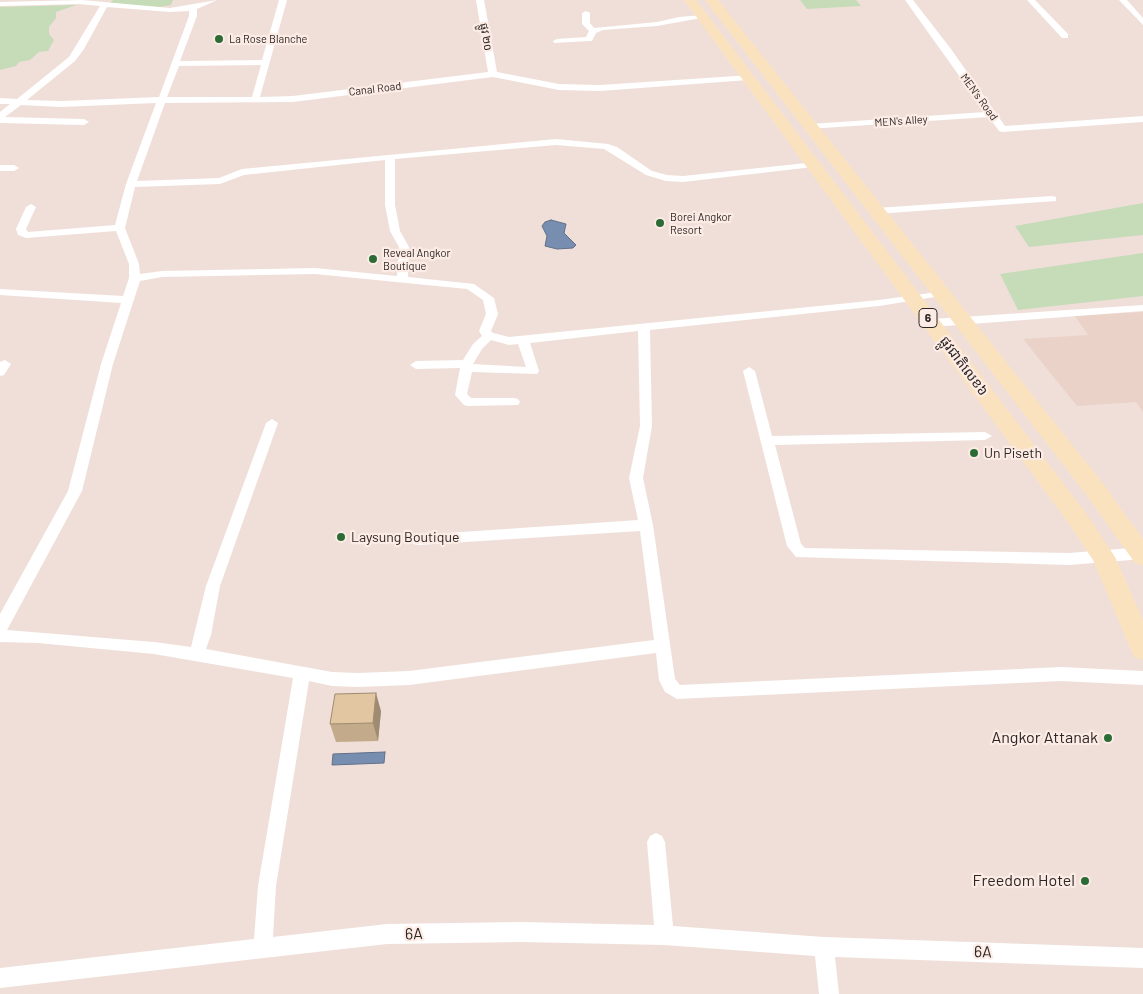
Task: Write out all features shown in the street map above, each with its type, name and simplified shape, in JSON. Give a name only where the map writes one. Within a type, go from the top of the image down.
[{"type":"main road","name":"ផ្លូវជាតិលេខ៦","points":[[690,0],[707,8],[811,127],[1111,511],[1142,554]]},
{"type":"main road","name":"ផ្លូវជាតិលេខ៦","points":[[707,8],[748,77],[1077,518],[1103,557],[1143,649]]},
{"type":"street","points":[[0,4],[67,2],[170,10],[193,8],[213,0]]},
{"type":"street","points":[[255,100],[264,62],[283,0]]},
{"type":"street","name":"ផ្លូវ ២០","points":[[480,0],[493,74]]},
{"type":"street","name":"MEN's Road","points":[[909,0],[948,51],[1002,129],[1143,119]]},
{"type":"street","points":[[1031,0],[1065,36]]},
{"type":"street","points":[[1123,0],[1143,23]]},
{"type":"street","points":[[0,118],[72,59],[80,49],[105,4]]},
{"type":"street","points":[[0,628],[56,529],[75,491],[107,364],[135,278],[134,264],[120,228],[131,184],[193,16],[193,8]]},
{"type":"street","points":[[557,41],[589,39],[593,31],[602,28],[657,24],[707,8]]},
{"type":"street","points":[[586,13],[586,24],[593,31]]},
{"type":"street","points":[[176,64],[264,62]]},
{"type":"street","name":"Canal Road","points":[[0,101],[61,104],[162,100],[293,99],[493,74],[559,87],[600,88],[748,77]]},
{"type":"street","name":"MEN's Alley","points":[[811,127],[991,114]]},
{"type":"street","points":[[0,118],[84,122]]},
{"type":"street","points":[[131,184],[220,181],[242,172],[515,144],[570,142],[596,144],[614,149],[649,173],[666,178],[683,179],[813,164]]},
{"type":"street","points":[[390,156],[390,205],[395,231],[404,247],[402,280]]},
{"type":"street","points":[[0,168],[14,168]]},
{"type":"street","points":[[876,211],[1052,199]]},
{"type":"street","points":[[31,207],[21,229],[22,233],[26,235],[120,228]]},
{"type":"street","points":[[135,278],[162,274],[315,271],[470,286],[488,298],[492,314],[486,331],[489,336],[509,341],[644,329],[914,299],[941,294]]},
{"type":"street","points":[[0,292],[128,300]]},
{"type":"street","points":[[932,323],[962,319],[1143,308]]},
{"type":"street","points":[[644,329],[646,426],[636,478],[646,525],[667,680],[677,692],[1061,674],[1143,678]]},
{"type":"street","points":[[489,336],[476,347],[466,366],[461,395],[468,402],[514,402]]},
{"type":"street","points":[[416,365],[466,366],[533,371],[523,340]]},
{"type":"street","points":[[749,371],[794,546],[801,553],[1054,558],[1142,554]]},
{"type":"street","points":[[196,654],[203,635],[213,586],[272,423]]},
{"type":"street","points":[[767,441],[986,436]]},
{"type":"street","points":[[418,540],[646,525]]},
{"type":"street","points":[[0,636],[55,638],[196,654],[332,679],[358,680],[409,678],[661,646]]},
{"type":"street","points":[[263,948],[267,886],[302,673]]},
{"type":"street","points":[[656,842],[664,935]]},
{"type":"street","name":"6A","points":[[3,978],[388,934],[520,932],[664,935],[824,947],[1143,958]]},
{"type":"street","points":[[824,947],[829,994]]},
{"type":"shaded area","points":[[1143,312],[1143,412],[1136,402],[1077,406],[1023,339],[1088,335],[1075,316]]},
{"type":"green space","points":[[113,0],[173,0],[171,5],[160,7],[109,4]]},
{"type":"green space","points":[[800,0],[856,0],[861,6],[807,9]]},
{"type":"green space","points":[[76,5],[56,12],[56,18],[49,27],[49,34],[54,40],[48,51],[39,52],[30,60],[19,62],[16,66],[0,70],[0,7]]},
{"type":"green space","points":[[1143,203],[1143,235],[1029,247],[1015,226]]},
{"type":"green space","points":[[1143,253],[1143,296],[1018,310],[1000,274]]},
{"type":"water","points":[[551,220],[566,224],[564,233],[576,245],[573,248],[557,249],[545,246],[547,236],[542,226],[545,222]]},
{"type":"water","points":[[385,752],[384,763],[332,765],[333,754]]},
{"type":"building","points":[[376,693],[373,723],[330,724],[335,694]]},
{"type":"place","name":"La Rose Blanche","points":[[219,39]]},
{"type":"place","name":"Borei Angkor Resort","points":[[660,223]]},
{"type":"place","name":"Reveal Angkor Boutique","points":[[373,259]]},
{"type":"place","name":"Un Piseth","points":[[974,453]]},
{"type":"place","name":"Laysung Boutique","points":[[341,537]]},
{"type":"place","name":"Angkor Attanak","points":[[1108,738]]},
{"type":"place","name":"Freedom Hotel","points":[[1085,881]]}]
